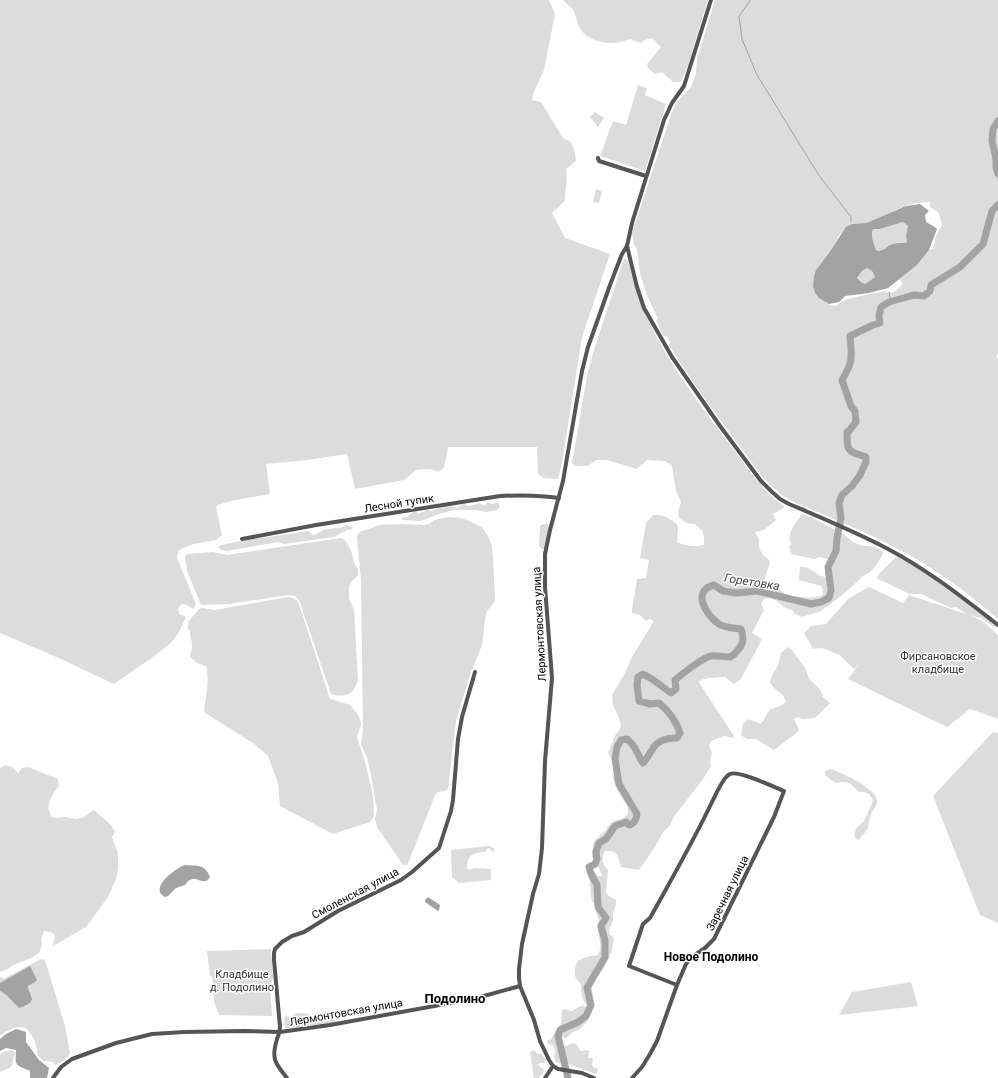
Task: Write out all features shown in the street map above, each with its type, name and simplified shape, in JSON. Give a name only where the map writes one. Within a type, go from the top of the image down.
[{"type":"street","points":[[711,0],[684,86],[672,103],[664,120],[632,223],[627,246],[644,308],[672,357],[720,426],[761,480],[772,492],[789,504],[889,549],[926,571],[998,625]]},
{"type":"street","points":[[598,158],[599,161],[646,176]]},
{"type":"street","name":"Лермонтовская улица","points":[[553,1066],[543,1050],[534,1020],[520,986],[518,969],[533,894],[541,867],[545,761],[552,678],[545,587],[545,554],[565,473],[582,371],[588,347],[610,285],[622,254],[627,246]]},
{"type":"street","name":"Лесной тупик","points":[[242,539],[316,524],[500,496],[509,495],[558,498]]},
{"type":"street","name":"Смоленская улица","points":[[287,1078],[274,1059],[275,1048],[280,1032],[274,960],[276,949],[278,945],[292,936],[304,932],[338,911],[401,880],[439,848],[451,811],[458,739],[462,717],[475,672]]},
{"type":"street","name":"Заречная улица","points":[[632,1078],[642,1067],[657,1041],[686,964],[714,939],[774,817],[784,792],[734,772],[728,774],[650,918],[643,924],[629,966],[677,985]]},
{"type":"street","name":"Лермонтовская улица","points":[[53,1078],[61,1067],[82,1054],[116,1043],[152,1034],[173,1032],[280,1032],[330,1025],[473,999],[520,986]]},
{"type":"street","points":[[545,1078],[553,1066],[562,1070],[582,1073],[594,1078]]},
{"type":"green space","points":[[0,0],[549,0],[555,14],[544,70],[533,94],[532,100],[541,102],[563,138],[571,142],[576,161],[566,169],[567,177],[565,201],[552,213],[565,238],[610,254],[582,337],[562,463],[558,479],[544,478],[538,474],[537,447],[448,447],[444,468],[438,472],[431,469],[416,470],[404,480],[355,489],[347,454],[266,464],[270,494],[235,500],[217,505],[216,507],[222,535],[216,540],[194,544],[178,551],[177,558],[196,604],[193,609],[182,604],[178,608],[179,614],[186,617],[179,632],[171,643],[114,684],[0,633]]},
{"type":"green space","points":[[563,0],[708,0],[688,65],[681,82],[673,82],[662,72],[655,74],[648,68],[647,64],[661,47],[652,38],[641,43],[630,39],[617,43],[597,41],[585,35],[579,26],[573,10]]},
{"type":"green space","points":[[715,0],[998,0],[998,353],[996,357],[998,359],[998,619],[953,583],[910,555],[872,536],[783,496],[764,479],[691,379],[669,345],[670,343],[667,336],[663,336],[656,320],[658,319],[647,295],[640,274],[637,249],[634,244],[632,233],[672,112],[677,102],[691,87],[696,74],[697,59]],"holes":[[[930,202],[930,207],[938,212],[942,225],[936,236],[933,249],[929,250],[917,265],[899,279],[903,284],[896,291],[891,293],[884,291],[847,299],[835,306],[828,305],[829,304],[825,302],[816,270],[840,234],[852,224],[866,223],[907,205]]]},
{"type":"green space","points":[[638,85],[647,88],[645,95],[666,104],[645,171],[600,156],[613,121],[626,125]]},
{"type":"green space","points":[[595,112],[604,118],[598,127],[590,117]]},
{"type":"green space","points":[[596,189],[602,191],[599,203],[593,202]]},
{"type":"green space","points":[[903,222],[908,226],[906,236],[907,242],[892,244],[885,249],[879,251],[876,250],[872,237],[873,229],[880,229]]},
{"type":"green space","points":[[624,258],[628,261],[646,316],[677,372],[755,478],[769,494],[785,507],[773,514],[776,520],[764,530],[755,532],[759,539],[759,547],[763,555],[770,561],[764,582],[769,586],[778,588],[790,596],[817,597],[823,595],[822,586],[799,580],[800,567],[809,568],[821,576],[831,577],[833,561],[820,557],[814,559],[791,554],[789,547],[791,544],[791,532],[802,514],[811,517],[846,536],[853,542],[862,546],[878,548],[883,552],[876,566],[869,573],[863,576],[846,592],[821,611],[802,617],[773,599],[764,599],[761,604],[764,610],[752,633],[762,639],[741,679],[734,684],[725,677],[708,678],[698,681],[734,736],[733,738],[724,736],[711,741],[709,745],[712,753],[710,762],[711,766],[703,779],[673,818],[669,827],[663,832],[655,847],[639,870],[621,867],[615,853],[612,851],[605,851],[603,863],[608,870],[606,892],[609,896],[616,900],[613,921],[609,930],[609,934],[613,937],[613,941],[611,953],[607,962],[592,985],[593,1000],[591,1006],[586,1005],[582,995],[581,984],[575,976],[575,967],[578,961],[588,956],[596,955],[600,951],[598,928],[599,920],[595,904],[591,897],[589,871],[592,869],[598,876],[602,876],[592,857],[593,844],[610,824],[614,821],[622,819],[628,813],[628,808],[616,788],[613,778],[614,765],[608,753],[621,725],[613,705],[612,695],[625,673],[632,657],[654,621],[650,619],[646,621],[640,615],[632,613],[637,579],[646,578],[649,560],[640,558],[646,523],[653,515],[664,516],[677,524],[677,542],[690,546],[704,545],[703,531],[695,524],[687,523],[679,518],[678,512],[681,502],[676,491],[672,466],[665,461],[647,460],[637,469],[607,460],[597,460],[587,466],[575,466],[572,463],[588,371]]},
{"type":"green space","points":[[867,268],[872,271],[875,277],[865,284],[857,278],[862,271]]},
{"type":"green space","points":[[488,502],[492,504],[498,503],[500,507],[497,510],[486,512],[476,510],[454,510],[421,521],[401,519],[409,516],[415,511],[419,514],[426,510],[433,511],[450,506],[457,508],[463,504],[469,506],[480,503],[485,505]]},
{"type":"green space","points":[[449,517],[462,518],[482,527],[488,536],[492,546],[495,598],[494,602],[486,613],[482,645],[471,672],[456,721],[448,789],[438,792],[435,795],[409,861],[407,865],[403,865],[377,827],[375,819],[377,810],[371,775],[367,757],[361,745],[363,729],[361,580],[357,537],[359,532],[378,525],[424,525],[429,524],[434,520]]},
{"type":"green space","points":[[545,524],[549,526],[545,547],[542,549],[539,546],[540,527],[541,525]]},
{"type":"green space","points":[[347,525],[353,527],[351,530],[347,530],[334,537],[284,544],[278,542],[227,551],[221,550],[218,547],[235,542],[308,531],[315,535],[323,530]]},
{"type":"green space","points":[[341,538],[345,540],[351,550],[354,563],[358,569],[358,575],[351,582],[349,587],[349,599],[354,610],[358,680],[351,692],[341,696],[331,694],[299,600],[295,596],[289,595],[228,604],[201,605],[187,571],[185,557],[187,554],[213,552],[227,555]]},
{"type":"green space","name":"Фирсановское кладбище","points":[[897,556],[936,580],[996,626],[994,627],[981,618],[969,615],[981,620],[998,635],[998,719],[970,709],[947,727],[848,679],[859,664],[854,669],[840,655],[822,648],[813,649],[804,633],[811,626],[826,624],[849,598],[869,587],[903,603],[909,595],[966,614],[956,607],[951,608],[921,594],[910,594],[878,579],[877,577],[879,574]]},
{"type":"green space","points":[[288,597],[298,601],[330,699],[350,705],[359,716],[361,724],[357,737],[373,795],[374,816],[370,822],[333,834],[280,806],[278,783],[268,756],[253,743],[205,713],[204,710],[208,682],[206,666],[197,663],[190,657],[192,645],[188,622],[199,609],[215,610]]},
{"type":"green space","points":[[788,647],[792,650],[805,668],[810,680],[820,689],[823,697],[830,703],[815,718],[802,719],[798,717],[794,719],[799,731],[774,750],[756,739],[747,739],[741,735],[743,724],[748,719],[761,724],[770,710],[783,705],[786,701],[770,682],[773,673],[778,666],[781,653]]},
{"type":"green space","points":[[993,732],[998,733],[998,923],[980,915],[933,796]]},
{"type":"green space","points":[[5,765],[12,767],[18,773],[22,768],[28,767],[58,779],[59,786],[52,796],[49,804],[52,817],[75,819],[82,818],[94,810],[111,825],[115,832],[112,837],[118,853],[118,869],[116,879],[108,897],[86,927],[53,946],[55,935],[44,931],[39,953],[0,972],[0,768]]},
{"type":"green space","points":[[831,769],[859,782],[872,792],[876,798],[877,803],[871,814],[867,830],[859,840],[855,838],[855,831],[865,819],[873,800],[868,793],[859,792],[849,783],[836,783],[825,775],[825,771]]},
{"type":"green space","points":[[489,846],[495,849],[493,852],[488,848],[485,852],[470,856],[467,863],[467,868],[470,870],[474,868],[491,869],[491,880],[459,883],[452,877],[451,850]]},
{"type":"green space","name":"Кладбище д. Подолино","points":[[271,949],[273,979],[270,984],[272,1016],[219,1015],[214,1002],[212,976],[210,976],[207,951]]},
{"type":"green space","points":[[41,959],[45,960],[65,1026],[70,1053],[64,1060],[55,1065],[53,1062],[44,1061],[38,1056],[35,1041],[26,1028],[13,1028],[0,1036],[0,991],[10,997],[17,1007],[32,997],[28,986],[32,983],[30,967],[0,983],[0,977],[3,979]]},
{"type":"green space","points":[[911,982],[918,1006],[839,1015],[852,992]]},
{"type":"green space","points":[[580,1006],[585,1006],[589,1017],[587,1022],[579,1030],[576,1030],[566,1038],[564,1038],[564,1036],[561,1043],[565,1046],[574,1043],[581,1051],[588,1050],[588,1058],[592,1058],[592,1065],[598,1070],[596,1074],[568,1064],[557,1063],[554,1057],[554,1046],[547,1044],[548,1040],[552,1039],[561,1024],[563,1009],[572,1011]]},
{"type":"green space","points":[[296,1013],[305,1013],[314,1017],[331,1016],[335,1021],[332,1024],[286,1028],[284,1018],[286,1016],[291,1017]]},
{"type":"green space","points":[[11,1050],[15,1052],[12,1065],[10,1068],[0,1072],[0,1054]]},
{"type":"green space","points":[[534,1050],[537,1054],[541,1054],[545,1059],[544,1063],[538,1064],[544,1070],[543,1074],[539,1078],[534,1078],[530,1052]]},
{"type":"shaded area","points":[[920,204],[929,211],[925,215],[926,222],[937,229],[929,250],[917,265],[888,288],[869,293],[845,296],[839,302],[829,304],[819,298],[815,293],[813,286],[816,270],[846,227],[852,224],[866,223],[906,206]],"holes":[[[903,222],[908,226],[906,236],[907,242],[891,244],[885,249],[879,251],[876,250],[872,237],[873,229],[880,229]],[[867,268],[872,271],[875,277],[865,284],[857,278],[862,271]]]},
{"type":"shaded area","points":[[185,865],[200,866],[206,870],[210,877],[205,881],[192,879],[185,885],[176,888],[165,897],[161,893],[161,884],[170,874]]},
{"type":"shaded area","points":[[428,897],[440,905],[438,911],[425,902]]},
{"type":"shaded area","points":[[30,966],[37,980],[28,986],[32,1001],[19,1008],[9,997],[0,991],[0,983]]},
{"type":"shaded area","points":[[16,1029],[26,1032],[26,1042],[39,1060],[49,1068],[47,1078],[30,1078],[30,1071],[19,1066],[16,1062],[16,1050],[6,1048],[0,1051],[0,1039]]},
{"type":"waterway","points":[[750,0],[739,16],[742,39],[757,75],[818,174],[851,217],[851,221]]},
{"type":"waterway","name":"Горетовка","points":[[998,121],[993,129],[992,141],[998,174]]},
{"type":"waterway","name":"Горетовка","points":[[568,1078],[558,1036],[560,1030],[578,1022],[586,1016],[591,1005],[587,988],[605,957],[605,941],[601,926],[606,918],[598,907],[597,885],[589,867],[595,864],[597,859],[596,852],[599,843],[606,839],[615,826],[626,822],[629,825],[633,823],[636,820],[637,814],[619,784],[615,759],[617,747],[621,740],[627,739],[635,747],[643,763],[659,742],[670,738],[677,738],[680,733],[672,716],[659,703],[650,704],[639,701],[637,685],[638,677],[643,674],[671,693],[676,689],[675,680],[687,670],[707,657],[730,657],[741,646],[743,641],[741,629],[719,624],[710,615],[703,603],[703,592],[707,588],[714,585],[723,591],[736,593],[757,591],[811,604],[821,602],[829,598],[831,590],[828,567],[836,551],[841,518],[839,503],[842,495],[852,486],[860,475],[866,462],[866,457],[849,450],[847,444],[847,432],[856,422],[855,411],[851,406],[842,380],[851,360],[850,336],[880,323],[879,316],[881,307],[889,302],[914,295],[924,296],[930,291],[931,285],[960,267],[983,244],[992,211],[998,205]]},
{"type":"waterway","points":[[889,292],[889,302]]},
{"type":"district","name":"Новое Подолино","points":[[711,957]]},
{"type":"district","name":"Подолино","points":[[455,998]]}]
